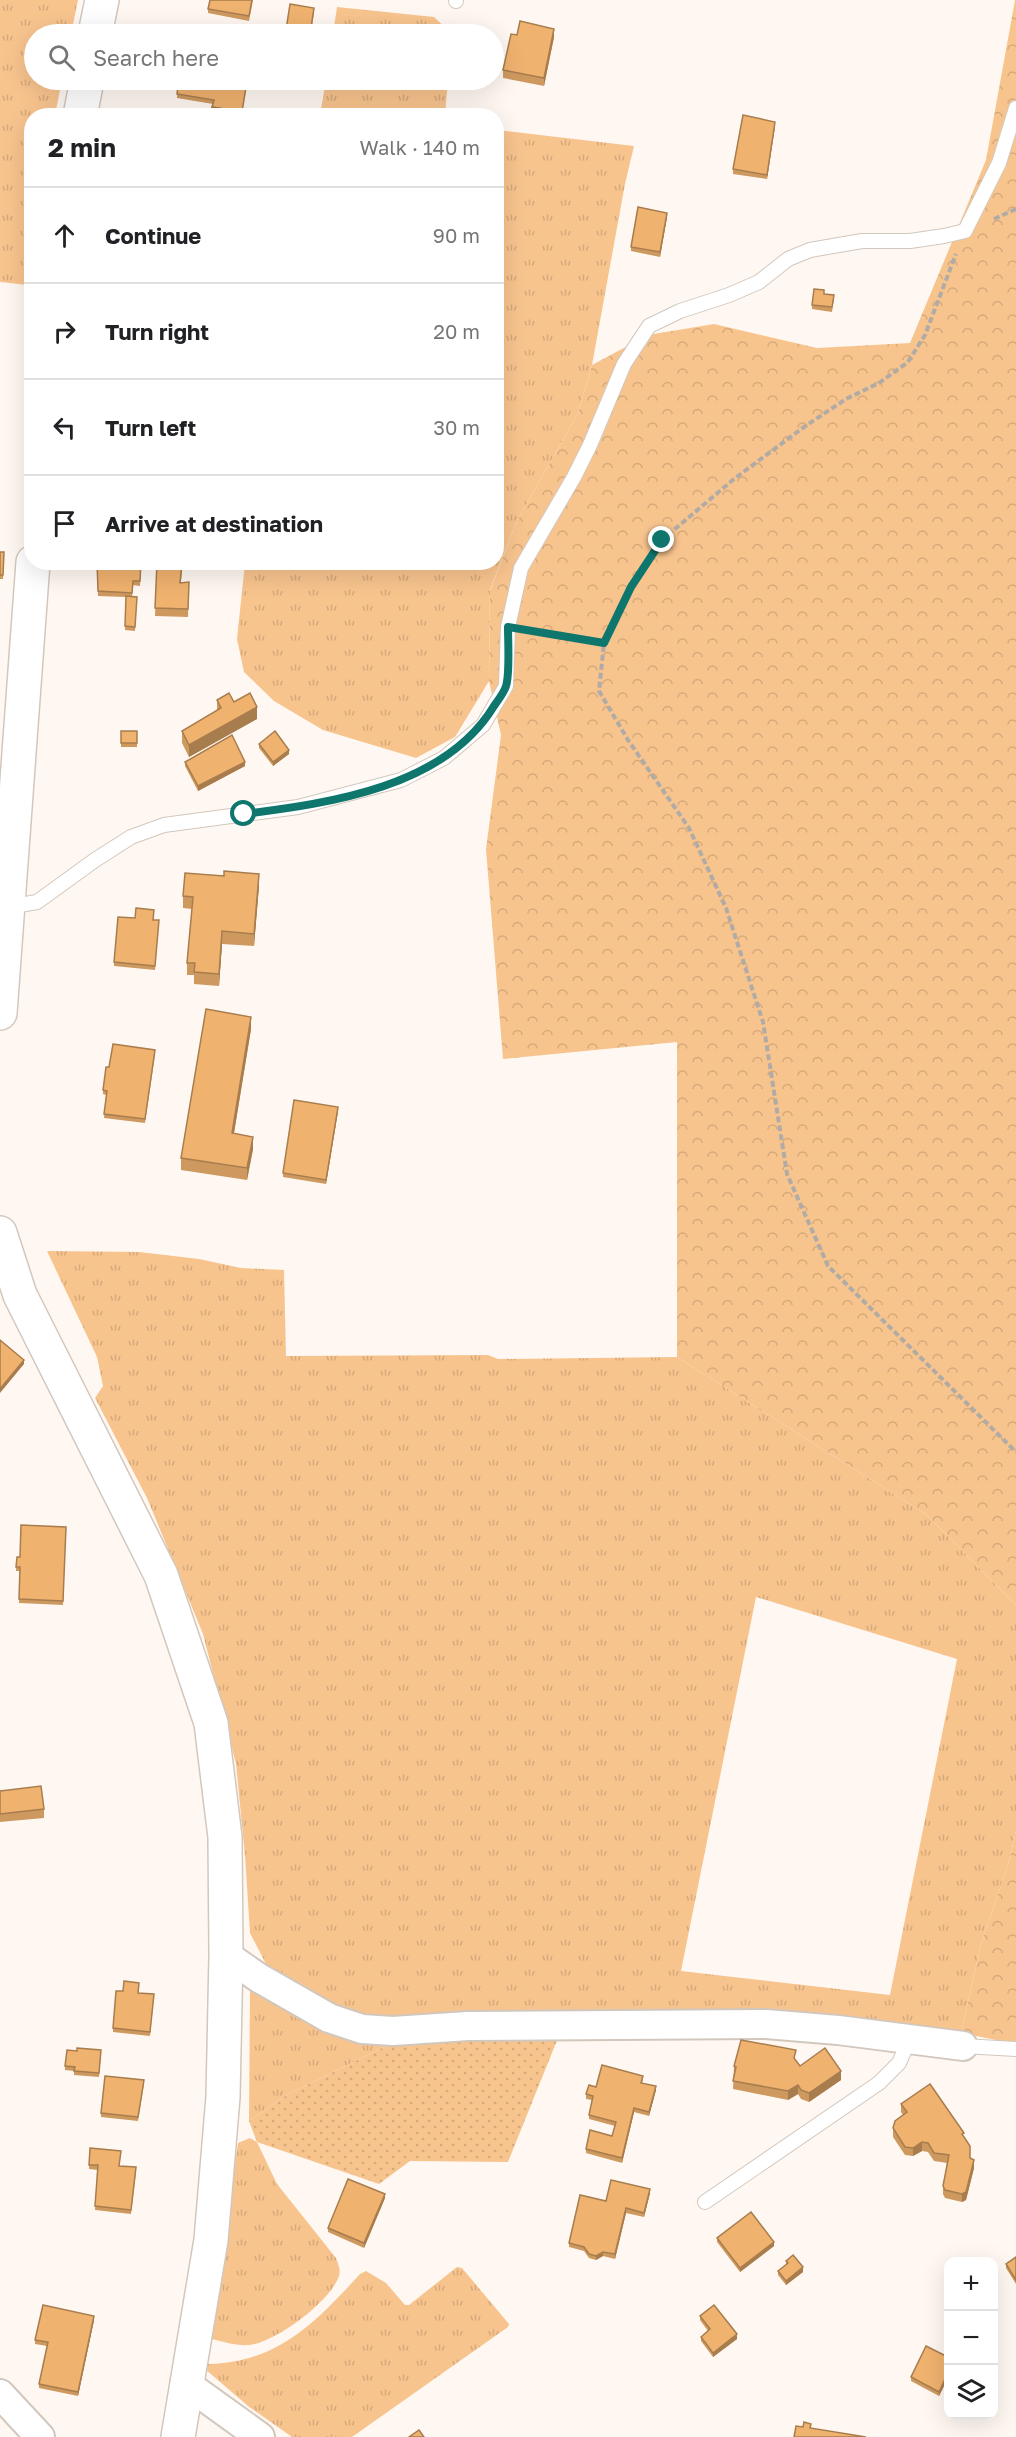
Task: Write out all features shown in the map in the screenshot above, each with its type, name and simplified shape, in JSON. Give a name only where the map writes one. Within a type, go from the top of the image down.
[{"type":"street","points":[[97,24],[102,0]]},
{"type":"street","points":[[82,108],[85,90]]},
{"type":"street","points":[[0,1013],[32,570]]},
{"type":"street","points":[[0,1233],[20,1294],[161,1575],[211,1723],[225,1837],[226,1955],[223,2097],[211,2240],[185,2383],[178,2437]]},
{"type":"street","points":[[226,1955],[259,1978],[329,2018],[362,2029],[393,2031],[468,2026],[766,2024],[963,2046]]},
{"type":"street","points":[[185,2383],[260,2437]]},
{"type":"street","points":[[0,2394],[40,2437]]},
{"type":"lane","points":[[8,907],[37,902],[130,837],[164,825],[298,807],[401,780],[444,758],[483,725],[506,686],[508,627],[521,568],[574,477],[624,364],[648,326],[680,311],[729,295],[759,282],[788,259],[810,250],[862,241],[910,241],[965,231],[999,163],[1016,108]]},
{"type":"lane","points":[[705,2202],[879,2083],[899,2063],[909,2040]]},
{"type":"lane","points":[[963,2046],[1016,2049]]},
{"type":"path","points":[[965,231],[925,335],[908,362],[879,383],[846,399],[804,427],[734,479],[662,540],[631,587],[604,643],[599,691],[628,740],[689,828],[726,908],[763,1022],[787,1174],[828,1266],[1016,1452]]},
{"type":"path","points":[[508,627],[604,643]]},
{"type":"green space","points":[[0,0],[78,0],[73,24],[24,24],[24,90],[60,90],[56,108],[24,108],[24,285],[0,282]]},
{"type":"green space","points":[[1016,0],[1016,1605],[927,1515],[677,1357],[677,1042],[503,1059],[486,849],[501,735],[489,681],[490,591],[498,570],[504,570],[504,555],[517,521],[578,413],[592,365],[648,335],[714,324],[817,348],[910,343],[986,160]]},
{"type":"green space","points":[[337,7],[434,17],[441,24],[334,24]]},
{"type":"green space","points":[[324,90],[447,90],[446,108],[321,108]]},
{"type":"green space","points":[[504,131],[634,146],[592,365],[578,413],[517,521],[504,554]]},
{"type":"green space","points":[[244,570],[498,570],[490,590],[489,681],[455,737],[416,758],[323,730],[274,701],[244,672],[237,639]]},
{"type":"green space","points":[[47,1251],[139,1252],[199,1259],[241,1268],[284,1270],[286,1356],[488,1355],[498,1359],[677,1357],[927,1515],[1016,1605],[1016,1831],[1008,1865],[981,1944],[961,2033],[672,2014],[371,2017],[330,2006],[266,1964],[250,1933],[236,1764],[203,1634],[147,1498],[95,1398],[103,1386],[97,1357]],"holes":[[[756,1597],[957,1659],[890,1995],[681,1971]]]},
{"type":"green space","points":[[1016,1831],[1016,2044],[961,2033],[981,1944],[1008,1865]]},
{"type":"green space","points":[[250,1988],[390,2044],[287,2095],[249,2121]]},
{"type":"green space","points":[[558,2038],[508,2162],[410,2161],[379,2184],[257,2142],[249,2121],[287,2095],[390,2044]]},
{"type":"green space","points":[[250,2138],[257,2142],[277,2184],[336,2258],[340,2271],[334,2286],[301,2319],[273,2337],[244,2345],[212,2339],[211,2333],[238,2143]]},
{"type":"green space","points":[[457,2267],[462,2268],[509,2324],[508,2327],[352,2437],[292,2437],[248,2406],[205,2369],[208,2364],[233,2362],[276,2347],[311,2323],[360,2274],[366,2271],[386,2283],[405,2305],[409,2305]]},
{"type":"building","points":[[210,0],[252,0],[249,16],[208,9]]},
{"type":"building","points":[[290,4],[314,8],[312,24],[287,24]]},
{"type":"building","points":[[520,21],[554,29],[544,78],[504,70],[511,34],[517,35]]},
{"type":"building","points":[[178,90],[246,90],[243,108],[212,107],[214,100],[177,94]]},
{"type":"building","points":[[743,115],[775,122],[767,175],[733,169]]},
{"type":"building","points":[[638,207],[667,213],[660,252],[631,247]]},
{"type":"building","points":[[814,289],[824,290],[824,294],[834,295],[832,307],[812,305]]},
{"type":"building","points":[[0,552],[4,552],[3,575],[0,575]]},
{"type":"building","points":[[97,570],[141,570],[140,581],[133,581],[132,593],[98,591]]},
{"type":"building","points":[[157,570],[181,570],[180,583],[189,582],[188,609],[155,608]]},
{"type":"building","points":[[126,596],[137,597],[135,627],[125,626]]},
{"type":"building","points":[[229,693],[234,702],[250,693],[257,707],[189,745],[182,731],[221,708],[217,700]]},
{"type":"building","points":[[121,731],[137,731],[137,743],[121,743]]},
{"type":"building","points":[[275,731],[289,750],[273,762],[259,744]]},
{"type":"building","points":[[232,735],[245,762],[198,786],[185,762]]},
{"type":"building","points":[[224,871],[259,874],[254,934],[222,931],[219,974],[194,972],[195,963],[187,963],[193,897],[183,896],[185,873],[224,876]]},
{"type":"building","points":[[136,908],[154,910],[153,920],[159,920],[155,966],[114,962],[118,917],[135,918]]},
{"type":"building","points":[[206,1009],[251,1017],[232,1133],[253,1137],[247,1168],[181,1158]]},
{"type":"building","points":[[113,1044],[155,1050],[145,1119],[104,1114],[107,1091],[103,1090],[106,1067],[109,1067]]},
{"type":"building","points":[[294,1100],[338,1107],[326,1180],[283,1173]]},
{"type":"building","points":[[0,1340],[24,1360],[0,1389]]},
{"type":"building","points":[[21,1525],[66,1527],[63,1601],[19,1599],[20,1567],[16,1567],[17,1557],[20,1557]]},
{"type":"building","points":[[41,1786],[44,1809],[0,1814],[0,1791]]},
{"type":"building","points":[[124,1981],[139,1983],[138,1993],[154,1994],[150,2032],[113,2028],[116,1991],[123,1991]]},
{"type":"building","points":[[741,2040],[796,2050],[794,2058],[800,2066],[825,2048],[841,2071],[809,2093],[801,2090],[798,2085],[788,2091],[733,2081],[736,2067],[734,2066]]},
{"type":"building","points":[[77,2048],[101,2050],[99,2073],[74,2071],[75,2067],[65,2066],[67,2050],[77,2051]]},
{"type":"building","points":[[602,2065],[643,2076],[641,2083],[656,2086],[649,2112],[634,2108],[622,2158],[586,2149],[590,2130],[612,2136],[616,2122],[589,2115],[593,2096],[586,2094],[589,2085],[596,2087]]},
{"type":"building","points":[[105,2076],[144,2080],[138,2117],[101,2113]]},
{"type":"building","points":[[930,2084],[964,2133],[962,2134],[970,2146],[970,2158],[974,2160],[966,2192],[962,2194],[945,2190],[943,2186],[949,2155],[934,2153],[928,2143],[922,2142],[913,2148],[905,2147],[893,2128],[895,2121],[907,2112],[901,2104]]},
{"type":"building","points":[[90,2148],[121,2151],[119,2166],[136,2167],[131,2210],[95,2206],[98,2165],[89,2165]]},
{"type":"building","points":[[348,2179],[385,2194],[364,2243],[328,2228]]},
{"type":"building","points":[[611,2180],[650,2189],[644,2213],[626,2208],[615,2254],[603,2252],[596,2256],[589,2254],[584,2247],[569,2243],[580,2195],[606,2201]]},
{"type":"building","points":[[751,2212],[774,2242],[740,2268],[717,2238]]},
{"type":"building","points":[[793,2255],[803,2267],[786,2281],[778,2271],[788,2263],[786,2261]]},
{"type":"building","points":[[1016,2257],[1016,2280],[1006,2264]]},
{"type":"building","points":[[43,2305],[94,2316],[78,2392],[39,2384],[48,2342],[35,2340]]},
{"type":"building","points":[[714,2305],[737,2334],[713,2353],[701,2337],[710,2329],[700,2316]]},
{"type":"building","points":[[926,2346],[944,2355],[944,2381],[939,2392],[911,2377]]},
{"type":"building","points":[[804,2422],[811,2424],[810,2428],[866,2437],[794,2437],[796,2426],[803,2427]]},
{"type":"building","points":[[419,2430],[424,2437],[409,2437]]},
{"type":"route","points":[[244,814],[298,807],[355,794],[401,780],[444,758],[483,725],[506,686],[508,627],[604,643],[631,587],[662,540]]}]
